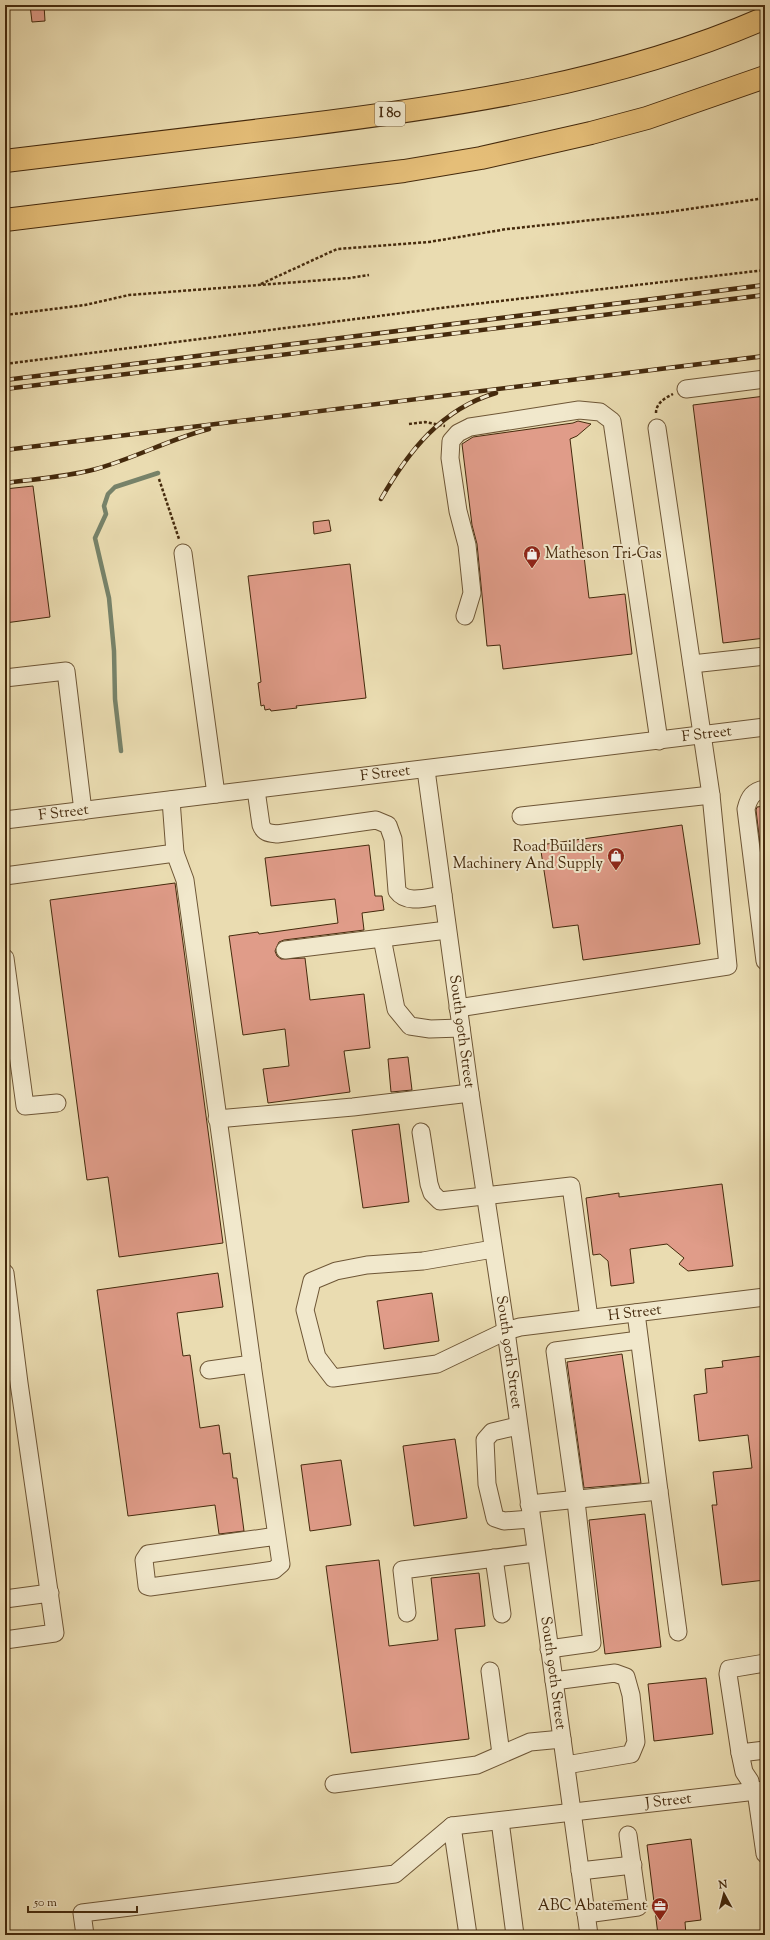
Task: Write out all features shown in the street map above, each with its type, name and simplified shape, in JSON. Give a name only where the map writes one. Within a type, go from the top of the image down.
[{"type":"highway","name":"I 80","points":[[5,161],[367,117],[520,93],[624,68],[676,52],[760,20]]},
{"type":"highway","points":[[5,220],[404,171],[481,158],[591,133],[647,118],[703,100],[765,76]]},
{"type":"street","points":[[686,389],[765,379]]},
{"type":"street","points":[[465,616],[472,593],[467,545],[458,511],[450,458],[451,441],[458,433],[470,427],[579,410],[600,412],[612,421],[659,741]]},
{"type":"street","points":[[458,1008],[728,966],[711,794],[657,428]]},
{"type":"street","points":[[183,553],[216,794]]},
{"type":"street","points":[[692,664],[765,656]]},
{"type":"street","points":[[5,678],[66,671],[83,811]]},
{"type":"street","name":"F Street","points":[[5,820],[426,770],[765,727]]},
{"type":"street","name":"South 90th Street","points":[[426,770],[470,1093],[506,1331],[589,1935]]},
{"type":"street","points":[[765,789],[758,790],[748,798],[746,809],[765,961]]},
{"type":"street","points":[[256,790],[261,825],[263,830],[268,833],[277,834],[376,820],[388,825],[393,839],[397,891],[401,896],[410,899],[443,895]]},
{"type":"street","points":[[521,816],[711,794]]},
{"type":"street","points":[[171,800],[175,853],[186,880],[217,1119],[281,1564],[274,1570],[150,1588],[148,1586],[144,1560],[148,1554],[270,1537],[274,1535],[276,1530]]},
{"type":"street","points":[[5,876],[175,853]]},
{"type":"street","points":[[285,950],[447,930]]},
{"type":"street","points":[[382,938],[396,1009],[410,1026],[430,1029],[461,1028]]},
{"type":"street","points":[[5,958],[26,1106],[56,1102]]},
{"type":"street","points":[[217,1119],[353,1107],[470,1093]]},
{"type":"street","points":[[421,1132],[429,1184],[432,1192],[440,1201],[571,1186],[589,1318]]},
{"type":"street","name":"H Street","points":[[493,1249],[423,1261],[367,1266],[336,1271],[312,1281],[305,1310],[318,1357],[333,1378],[437,1364],[506,1331],[520,1327],[765,1296]]},
{"type":"street","points":[[5,1273],[19,1383],[55,1633],[5,1640]]},
{"type":"street","points":[[636,1313],[678,1632]]},
{"type":"street","points":[[549,1649],[592,1643],[576,1501],[555,1351],[640,1340]]},
{"type":"street","points":[[209,1370],[252,1364]]},
{"type":"street","points":[[518,1426],[492,1432],[485,1440],[487,1484],[494,1518],[504,1521],[530,1512],[576,1501],[659,1491]]},
{"type":"street","points":[[407,1613],[402,1570],[536,1553]]},
{"type":"street","points":[[494,1558],[502,1614]]},
{"type":"street","points":[[5,1599],[50,1593]]},
{"type":"street","points":[[765,1663],[729,1669],[728,1674],[752,1752],[744,1772],[756,1788],[765,1854]]},
{"type":"street","points":[[490,1671],[501,1754]]},
{"type":"street","points":[[554,1681],[615,1673],[626,1677],[631,1695],[636,1742],[631,1754],[566,1764]]},
{"type":"street","points":[[334,1784],[477,1765],[530,1742],[562,1739]]},
{"type":"street","name":"J Street","points":[[452,1826],[756,1788]]},
{"type":"street","points":[[500,1820],[515,1935]]},
{"type":"street","points":[[85,1935],[82,1913],[395,1874],[452,1826]]},
{"type":"street","points":[[452,1826],[468,1935]]},
{"type":"street","points":[[586,1914],[638,1907],[628,1835]]},
{"type":"street","points":[[580,1871],[633,1865]]},
{"type":"path","points":[[261,284],[337,248],[429,242],[507,229],[668,212],[765,198]]},
{"type":"path","points":[[5,364],[450,306],[765,270]]},
{"type":"path","points":[[5,315],[86,305],[128,295],[350,278],[369,275]]},
{"type":"path","points":[[657,428],[656,410],[663,399],[676,392],[686,389]]},
{"type":"path","points":[[408,424],[425,422],[443,424],[458,433]]},
{"type":"path","points":[[159,479],[183,553]]},
{"type":"building","points":[[30,5],[44,5],[45,21],[32,22]]},
{"type":"building","points":[[765,396],[765,638],[723,643],[693,405]]},
{"type":"building","name":"Matheson Tri-Gas","points":[[578,421],[591,424],[577,436],[570,439],[589,598],[625,594],[632,654],[503,669],[500,645],[487,646],[477,544],[472,525],[462,444],[473,437],[573,423]]},
{"type":"building","points":[[33,486],[50,617],[5,623],[5,489]]},
{"type":"building","points":[[329,520],[331,531],[314,534],[313,522]]},
{"type":"building","points":[[350,564],[366,698],[296,706],[297,708],[271,711],[270,709],[265,710],[264,705],[261,706],[258,683],[261,682],[248,576]]},
{"type":"building","points":[[765,806],[765,844],[760,844],[756,810],[757,807]]},
{"type":"building","name":"Road Builders Machinery And Supply","points":[[682,825],[700,944],[583,960],[578,925],[553,928],[540,845]]},
{"type":"building","points":[[369,845],[375,896],[382,896],[384,910],[362,913],[364,930],[284,940],[279,942],[275,951],[277,956],[281,959],[305,958],[310,1000],[364,994],[370,1048],[344,1051],[350,1092],[268,1103],[263,1069],[289,1066],[285,1029],[243,1035],[229,936],[258,932],[259,934],[338,923],[335,899],[271,906],[265,858]]},
{"type":"building","points":[[175,883],[223,1243],[119,1257],[108,1177],[87,1180],[50,900]]},
{"type":"building","points":[[408,1057],[412,1090],[391,1092],[388,1059]]},
{"type":"building","points":[[399,1124],[409,1202],[363,1208],[352,1130]]},
{"type":"building","points":[[722,1184],[733,1266],[688,1271],[679,1264],[684,1258],[667,1244],[630,1249],[634,1283],[611,1286],[608,1261],[600,1254],[593,1255],[586,1198],[619,1193],[619,1197]]},
{"type":"building","points":[[218,1273],[223,1307],[177,1313],[183,1356],[190,1355],[200,1428],[219,1425],[223,1454],[230,1453],[233,1478],[237,1478],[244,1531],[219,1534],[215,1505],[128,1516],[97,1290]]},
{"type":"building","points":[[432,1293],[439,1341],[384,1349],[377,1301]]},
{"type":"building","points":[[622,1354],[641,1483],[584,1488],[567,1362]]},
{"type":"building","points":[[762,1356],[765,1380],[765,1580],[722,1585],[712,1505],[717,1505],[713,1472],[752,1468],[748,1435],[699,1441],[694,1395],[707,1393],[705,1369],[723,1367],[722,1361]]},
{"type":"building","points":[[455,1439],[467,1518],[414,1526],[403,1446]]},
{"type":"building","points":[[341,1460],[351,1525],[310,1531],[301,1465]]},
{"type":"building","points":[[645,1514],[661,1647],[605,1654],[589,1520]]},
{"type":"building","points":[[379,1560],[389,1646],[438,1640],[431,1578],[479,1573],[485,1626],[455,1629],[469,1739],[351,1753],[326,1566]]},
{"type":"building","points":[[706,1678],[713,1734],[654,1741],[648,1684]]},
{"type":"building","points":[[691,1839],[701,1920],[685,1922],[686,1935],[658,1935],[647,1845]]},
{"type":"waterway","points":[[121,751],[115,699],[114,651],[109,598],[95,538],[106,514],[104,506],[108,494],[115,487],[158,473]]},
{"type":"railway","points":[[5,380],[765,285]]},
{"type":"railway","points":[[5,389],[765,295]]},
{"type":"railway","points":[[5,450],[765,356]]},
{"type":"railway","points":[[381,499],[403,465],[428,434],[459,410],[476,400],[496,393]]},
{"type":"railway","points":[[5,483],[85,472],[125,460],[180,438],[209,429]]},
{"type":"place","name":"Matheson Tri-Gas","points":[[532,569]]},
{"type":"place","name":"Road Builders Machinery And Supply","points":[[616,871]]},
{"type":"place","name":"ABC Abatement","points":[[660,1921]]}]
